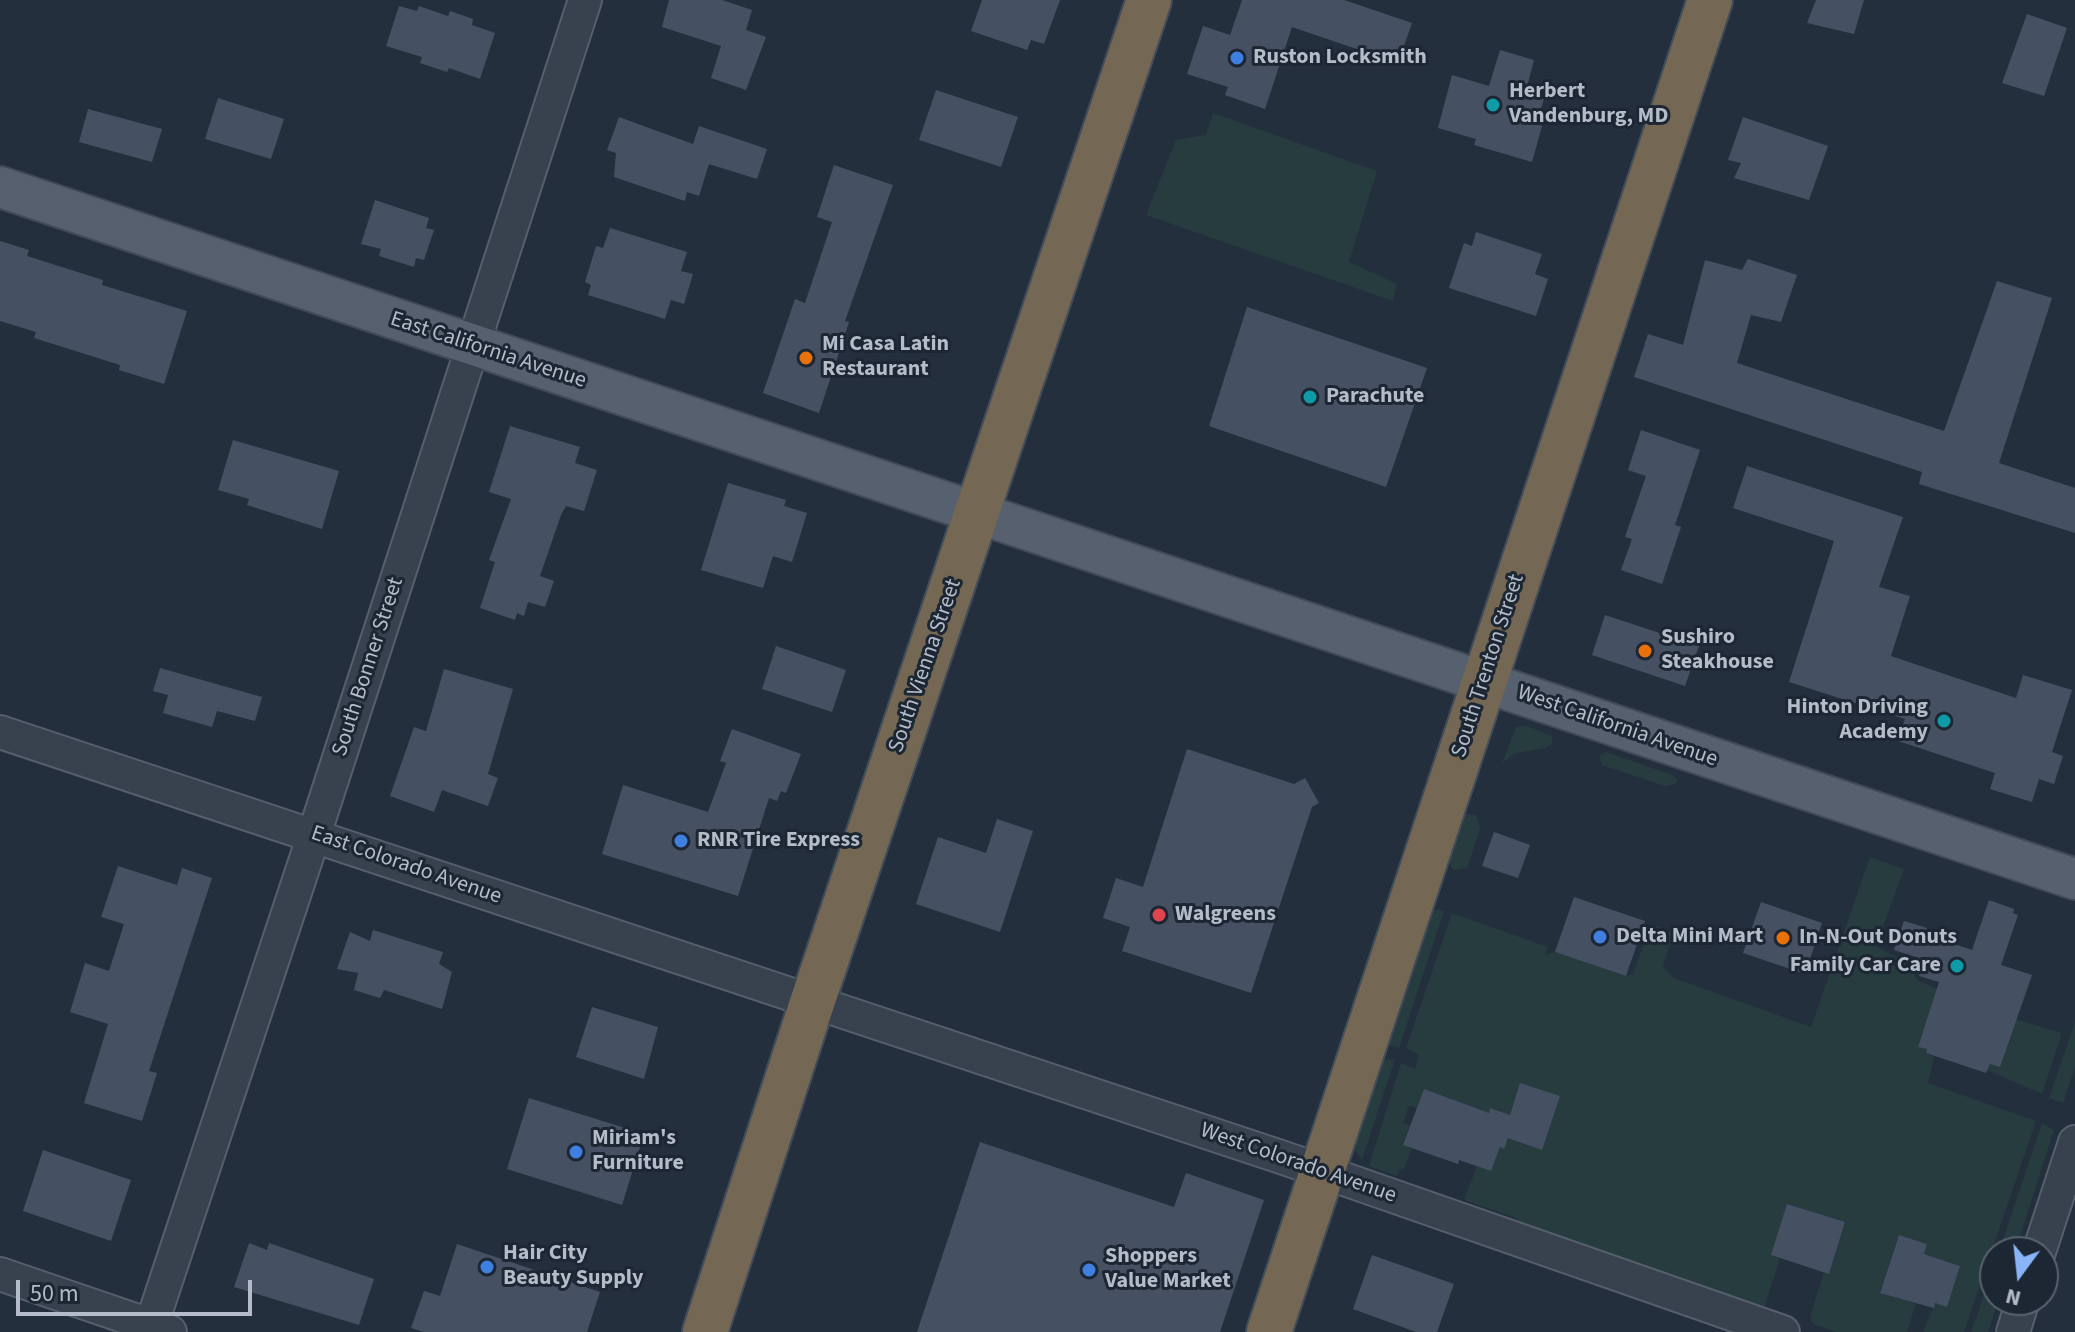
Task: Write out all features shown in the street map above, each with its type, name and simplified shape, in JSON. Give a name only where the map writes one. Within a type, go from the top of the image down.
[{"type":"highway","name":"South Vienna Street","points":[[705,1332],[812,1003],[1149,0]]},
{"type":"highway","name":"South Trenton Street","points":[[1269,1332],[1710,0]]},
{"type":"main road","name":"East California Avenue","points":[[0,187],[977,514]]},
{"type":"main road","name":"West California Avenue","points":[[977,514],[2075,879]]},
{"type":"street","name":"South Bonner Street","points":[[156,1330],[585,0]]},
{"type":"street","name":"East Colorado Avenue","points":[[0,732],[812,1003]]},
{"type":"street","name":"West Colorado Avenue","points":[[812,1003],[1322,1171],[1783,1332]]},
{"type":"street","points":[[2044,1236],[2075,1142]]},
{"type":"street","points":[[0,1274],[156,1330]]},
{"type":"green space","points":[[1213,113],[1377,171],[1349,262],[1397,284],[1393,301],[1146,215],[1176,140],[1206,135]]},
{"type":"green space","points":[[1527,726],[1552,736],[1552,744],[1546,748],[1516,753],[1502,763],[1516,727]]},
{"type":"green space","points":[[1606,752],[1670,774],[1677,779],[1676,784],[1665,786],[1602,765],[1599,756]]},
{"type":"green space","points":[[1476,815],[1480,829],[1467,868],[1455,870],[1451,867],[1449,855],[1462,817]]},
{"type":"green space","points":[[1870,857],[1904,869],[1876,946],[1912,966],[1917,980],[1991,1012],[2062,1033],[2042,1094],[1987,1070],[1931,1009],[1918,1046],[1927,1049],[1926,1054],[1934,1056],[1928,1083],[2036,1121],[1997,1236],[1979,1236],[1979,1288],[1964,1332],[1923,1332],[1935,1303],[1947,1306],[1960,1266],[1924,1254],[1927,1244],[1899,1235],[1880,1292],[1899,1299],[1902,1291],[1916,1303],[1907,1332],[1837,1332],[1813,1324],[1810,1317],[1824,1272],[1829,1274],[1845,1223],[1788,1204],[1771,1255],[1780,1258],[1764,1308],[1533,1232],[1514,1217],[1464,1200],[1477,1166],[1491,1171],[1516,1117],[1491,1108],[1489,1113],[1424,1090],[1417,1108],[1409,1106],[1403,1123],[1410,1126],[1403,1144],[1412,1148],[1404,1168],[1399,1170],[1397,1176],[1369,1166],[1401,1063],[1415,1069],[1419,1055],[1406,1048],[1452,913],[1548,947],[1545,955],[1555,952],[1626,976],[1633,974],[1651,924],[1673,933],[1663,967],[1674,978],[1811,1027]]},
{"type":"green space","points":[[1438,909],[1444,911],[1399,1048],[1386,1044],[1429,913]]},
{"type":"green space","points":[[2075,1022],[2075,1067],[2063,1103],[2049,1098]]},
{"type":"green space","points":[[1395,1059],[1362,1160],[1355,1142],[1381,1060]]},
{"type":"green space","points":[[2042,1123],[2054,1130],[2020,1236],[2004,1236]]},
{"type":"green space","points":[[1979,1309],[1979,1316],[1994,1316],[1988,1332],[1971,1332]]},
{"type":"building","points":[[669,0],[722,0],[752,10],[746,30],[766,37],[746,90],[711,78],[721,46],[662,27]]},
{"type":"building","points":[[982,0],[1060,0],[1044,44],[1031,40],[1027,50],[971,31]]},
{"type":"building","points":[[1242,0],[1344,0],[1412,23],[1398,63],[1292,27],[1265,109],[1225,95],[1228,87],[1187,74],[1203,26],[1230,35]]},
{"type":"building","points":[[1816,0],[1864,0],[1854,34],[1807,23]]},
{"type":"building","points":[[399,6],[417,11],[419,6],[448,16],[450,11],[473,19],[472,25],[495,33],[480,79],[449,68],[447,72],[420,63],[422,57],[386,46]]},
{"type":"building","points":[[2027,14],[2067,28],[2044,96],[2002,83]]},
{"type":"building","name":"Herbert Vandenburg, MD","points":[[1500,50],[1534,60],[1527,87],[1546,93],[1536,124],[1542,126],[1532,162],[1474,145],[1476,139],[1438,128],[1452,75],[1489,86]]},
{"type":"building","points":[[936,90],[1018,117],[1001,167],[919,140]]},
{"type":"building","points":[[218,98],[284,119],[271,159],[205,139]]},
{"type":"building","points":[[88,109],[162,129],[152,162],[79,142]]},
{"type":"building","points":[[619,117],[693,144],[699,126],[767,149],[757,179],[709,164],[699,196],[687,192],[685,201],[614,177],[616,153],[607,150]]},
{"type":"building","points":[[1743,117],[1828,146],[1809,200],[1734,178],[1741,163],[1728,160]]},
{"type":"building","name":"Mi Casa Latin Restaurant","points":[[834,165],[893,185],[845,321],[849,322],[819,413],[763,393],[795,299],[805,303],[832,222],[817,217]]},
{"type":"building","points":[[375,200],[429,218],[426,228],[434,230],[424,260],[416,258],[414,267],[379,256],[381,249],[361,244]]},
{"type":"building","points":[[610,228],[687,252],[681,271],[693,274],[684,304],[671,300],[665,319],[588,295],[591,285],[585,282],[596,246],[603,248]]},
{"type":"building","points":[[1476,232],[1542,254],[1535,274],[1548,279],[1536,316],[1449,288],[1464,243],[1472,246]]},
{"type":"building","points":[[0,241],[29,250],[27,256],[103,280],[102,285],[187,311],[164,384],[119,370],[120,365],[34,338],[36,332],[0,321]]},
{"type":"building","points":[[1748,259],[1797,275],[1781,322],[1751,315],[1737,363],[1944,431],[1997,281],[2052,298],[1999,463],[2075,488],[2075,533],[1919,484],[1922,472],[1634,377],[1648,334],[1683,345],[1705,260],[1742,270]]},
{"type":"building","name":"Parachute","points":[[1247,307],[1427,368],[1386,487],[1209,426]]},
{"type":"building","points":[[510,426],[580,447],[575,463],[597,470],[584,511],[566,506],[561,515],[540,576],[554,581],[545,607],[528,602],[524,616],[517,613],[515,620],[480,608],[495,562],[489,560],[511,499],[489,492]]},
{"type":"building","points":[[1641,430],[1700,450],[1675,525],[1681,527],[1662,584],[1621,570],[1632,539],[1625,537],[1646,476],[1628,470]]},
{"type":"building","points":[[233,440],[339,471],[322,529],[247,505],[249,499],[218,490]]},
{"type":"building","points":[[1747,466],[1903,517],[1879,587],[1910,596],[1891,656],[2016,698],[2023,675],[2072,690],[2052,752],[2063,756],[2054,784],[2039,779],[2032,802],[1990,789],[1995,773],[1898,741],[1905,719],[1789,682],[1834,541],[1733,508]]},
{"type":"building","points":[[728,483],[786,500],[784,506],[807,513],[792,562],[773,556],[763,588],[701,570]]},
{"type":"building","name":"Sushiro Steakhouse","points":[[1605,615],[1699,646],[1685,686],[1592,655]]},
{"type":"building","points":[[776,646],[846,670],[832,712],[762,689]]},
{"type":"building","points":[[160,668],[262,697],[255,721],[217,711],[212,727],[163,713],[168,695],[153,691]]},
{"type":"building","points":[[444,669],[513,689],[488,774],[498,778],[488,806],[442,790],[434,812],[390,796],[414,727],[426,731]]},
{"type":"building","name":"RNR Tire Express","points":[[732,729],[801,754],[786,793],[781,791],[777,801],[769,798],[738,896],[602,854],[623,785],[708,812],[726,763],[720,761]]},
{"type":"building","name":"Walgreens","points":[[1187,749],[1294,784],[1305,778],[1319,803],[1312,807],[1251,993],[1122,951],[1130,927],[1103,918],[1116,878],[1143,887]]},
{"type":"building","points":[[997,819],[1033,831],[1000,932],[916,904],[938,837],[986,853]]},
{"type":"building","points":[[1494,832],[1530,845],[1518,878],[1482,866]]},
{"type":"building","points":[[118,866],[177,885],[182,868],[212,878],[149,1071],[157,1073],[142,1121],[84,1103],[108,1024],[70,1012],[85,963],[109,971],[124,924],[101,917]]},
{"type":"building","name":"Delta Mini Mart","points":[[1574,897],[1645,921],[1626,976],[1555,952]]},
{"type":"building","points":[[1989,900],[2014,909],[2013,913],[2018,915],[2001,965],[2032,975],[2000,1067],[1990,1064],[1986,1073],[1926,1053],[1927,1049],[1918,1047],[1939,982],[1919,976],[1925,960],[1894,950],[1904,921],[1927,928],[1925,934],[1972,950]]},
{"type":"building","name":"In-N-Out Donuts","points":[[1761,902],[1822,923],[1805,974],[1743,953]]},
{"type":"building","points":[[373,930],[443,952],[439,964],[452,972],[442,1009],[384,990],[380,998],[354,990],[358,973],[337,969],[350,932],[370,941]]},
{"type":"building","points":[[592,1007],[658,1027],[644,1079],[576,1057]]},
{"type":"building","points":[[1520,1083],[1560,1096],[1542,1150],[1508,1138],[1504,1149],[1500,1147],[1491,1171],[1459,1160],[1458,1164],[1403,1145],[1424,1089],[1489,1113],[1490,1108],[1510,1115]]},
{"type":"building","name":"Miriam's Furniture","points":[[529,1098],[644,1134],[622,1205],[507,1169]]},
{"type":"building","name":"Shoppers Value Market","points":[[980,1142],[1174,1207],[1186,1173],[1264,1200],[1220,1332],[917,1332]]},
{"type":"building","points":[[43,1150],[131,1180],[111,1241],[23,1211]]},
{"type":"building","points":[[1787,1204],[1845,1222],[1829,1274],[1771,1255]]},
{"type":"building","points":[[1899,1235],[1927,1244],[1924,1254],[1960,1266],[1947,1307],[1935,1303],[1934,1308],[1880,1293]]},
{"type":"building","points":[[249,1243],[267,1250],[269,1243],[374,1279],[359,1325],[234,1287]]},
{"type":"building","name":"Hair City Beauty Supply","points":[[457,1244],[600,1292],[587,1332],[424,1332],[411,1328],[424,1291],[440,1296]]},
{"type":"building","points":[[1372,1255],[1454,1284],[1437,1332],[1416,1332],[1353,1309]]},
{"type":"place","name":"Ruston Locksmith","points":[[1237,58]]},
{"type":"place","name":"Herbert Vandenburg, MD","points":[[1493,105]]},
{"type":"place","name":"Mi Casa Latin Restaurant","points":[[806,358]]},
{"type":"place","name":"Parachute","points":[[1310,397]]},
{"type":"place","name":"Sushiro Steakhouse","points":[[1645,651]]},
{"type":"place","name":"Hinton Driving Academy","points":[[1944,721]]},
{"type":"place","name":"RNR Tire Express","points":[[681,841]]},
{"type":"place","name":"Walgreens","points":[[1159,915]]},
{"type":"place","name":"Delta Mini Mart","points":[[1600,937]]},
{"type":"place","name":"In-N-Out Donuts","points":[[1783,938]]},
{"type":"place","name":"Family Car Care","points":[[1957,966]]},
{"type":"place","name":"Miriam's Furniture","points":[[576,1152]]},
{"type":"place","name":"Hair City Beauty Supply","points":[[487,1267]]},
{"type":"place","name":"Shoppers Value Market","points":[[1089,1270]]}]
